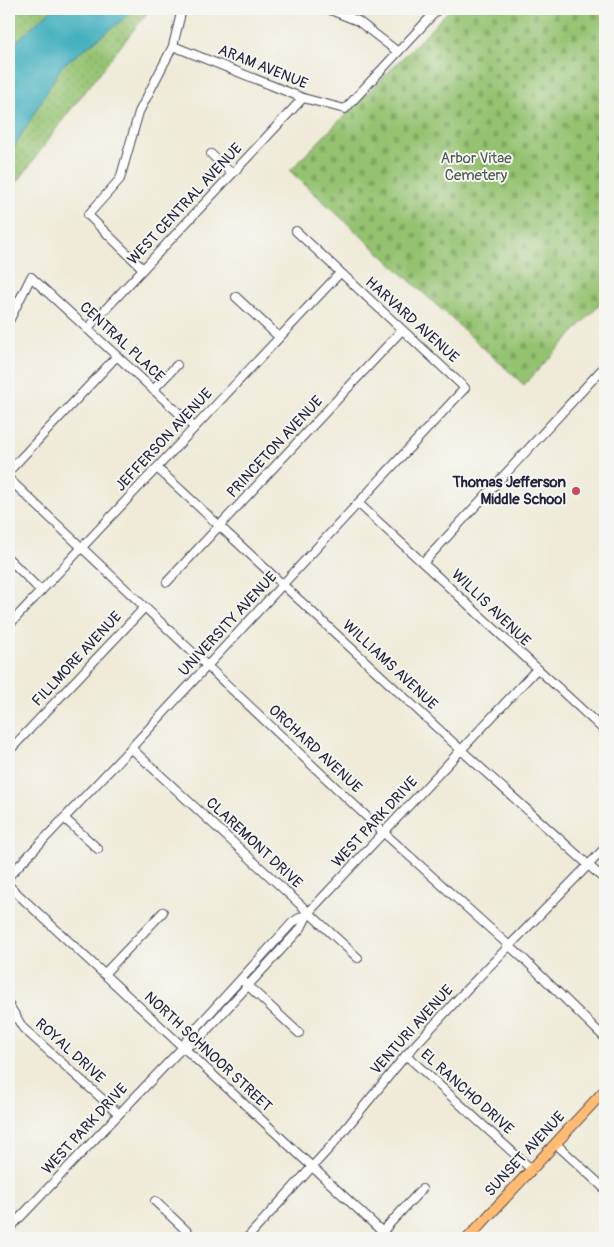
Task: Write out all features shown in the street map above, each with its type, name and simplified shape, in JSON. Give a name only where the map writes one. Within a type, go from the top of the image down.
[{"type":"main road","name":"SUNSET AVENUE","points":[[468,1238],[605,1090]]},
{"type":"street","points":[[143,269],[88,215],[120,179],[139,112],[173,46],[182,9]]},
{"type":"street","points":[[328,9],[358,21],[398,52],[438,9]]},
{"type":"street","name":"ARAM AVENUE","points":[[173,46],[302,98],[345,109],[398,52]]},
{"type":"street","name":"WEST CENTRAL AVENUE","points":[[87,329],[302,98]]},
{"type":"street","points":[[211,154],[232,174]]},
{"type":"street","name":"HARVARD AVENUE","points":[[296,231],[465,388]]},
{"type":"street","name":"JEFFERSON AVENUE","points":[[9,625],[340,273]]},
{"type":"street","name":"CENTRAL PLACE","points":[[9,321],[31,277],[194,428]]},
{"type":"street","points":[[236,297],[279,337]]},
{"type":"street","name":"PRINCETON AVENUE","points":[[167,582],[402,330]]},
{"type":"street","points":[[9,471],[117,356]]},
{"type":"street","points":[[153,390],[178,365]]},
{"type":"street","points":[[423,563],[605,366]]},
{"type":"street","name":"UNIVERSITY AVENUE","points":[[9,876],[131,748],[465,388]]},
{"type":"street","name":"WILLIAMS AVENUE","points":[[157,468],[461,750],[605,880]]},
{"type":"street","name":"ORCHARD AVENUE","points":[[9,479],[384,833],[510,945],[605,1038]]},
{"type":"street","name":"WILLIS AVENUE","points":[[358,503],[605,732]]},
{"type":"street","points":[[9,559],[41,591]]},
{"type":"street","name":"FILLMORE AVENUE","points":[[9,751],[145,607]]},
{"type":"street","name":"WEST PARK DRIVE","points":[[9,1229],[182,1047],[189,1036],[293,922],[309,912],[536,670]]},
{"type":"street","name":"CLAREMONT DRIVE","points":[[131,748],[358,958]]},
{"type":"street","points":[[64,818],[98,849]]},
{"type":"street","name":"VENTURI AVENUE","points":[[247,1238],[312,1167],[406,1056],[510,945],[605,848]]},
{"type":"street","name":"NORTH SCHNOOR STREET","points":[[9,886],[389,1238]]},
{"type":"street","points":[[104,974],[163,912]]},
{"type":"street","name":"WEST PARK DRIVE","points":[[182,1047],[196,1042],[301,928],[309,912]]},
{"type":"street","points":[[241,979],[299,1032]]},
{"type":"street","name":"ROYAL DRIVE","points":[[9,1005],[23,1028],[118,1113]]},
{"type":"street","name":"EL RANCHO DRIVE","points":[[406,1056],[531,1170]]},
{"type":"street","points":[[556,1144],[605,1189]]},
{"type":"street","points":[[382,1232],[422,1190]]},
{"type":"street","points":[[155,1201],[194,1238]]},
{"type":"green space","points":[[9,9],[150,9],[61,122],[9,194]]},
{"type":"green space","name":"Arbor Vitae Cemetery","points":[[450,9],[605,9],[605,299],[524,385],[290,171]]},
{"type":"water","points":[[52,9],[133,9],[120,22],[62,66],[9,156],[9,48]]},
{"type":"place","name":"Thomas Jefferson Middle School","points":[[576,491]]}]
